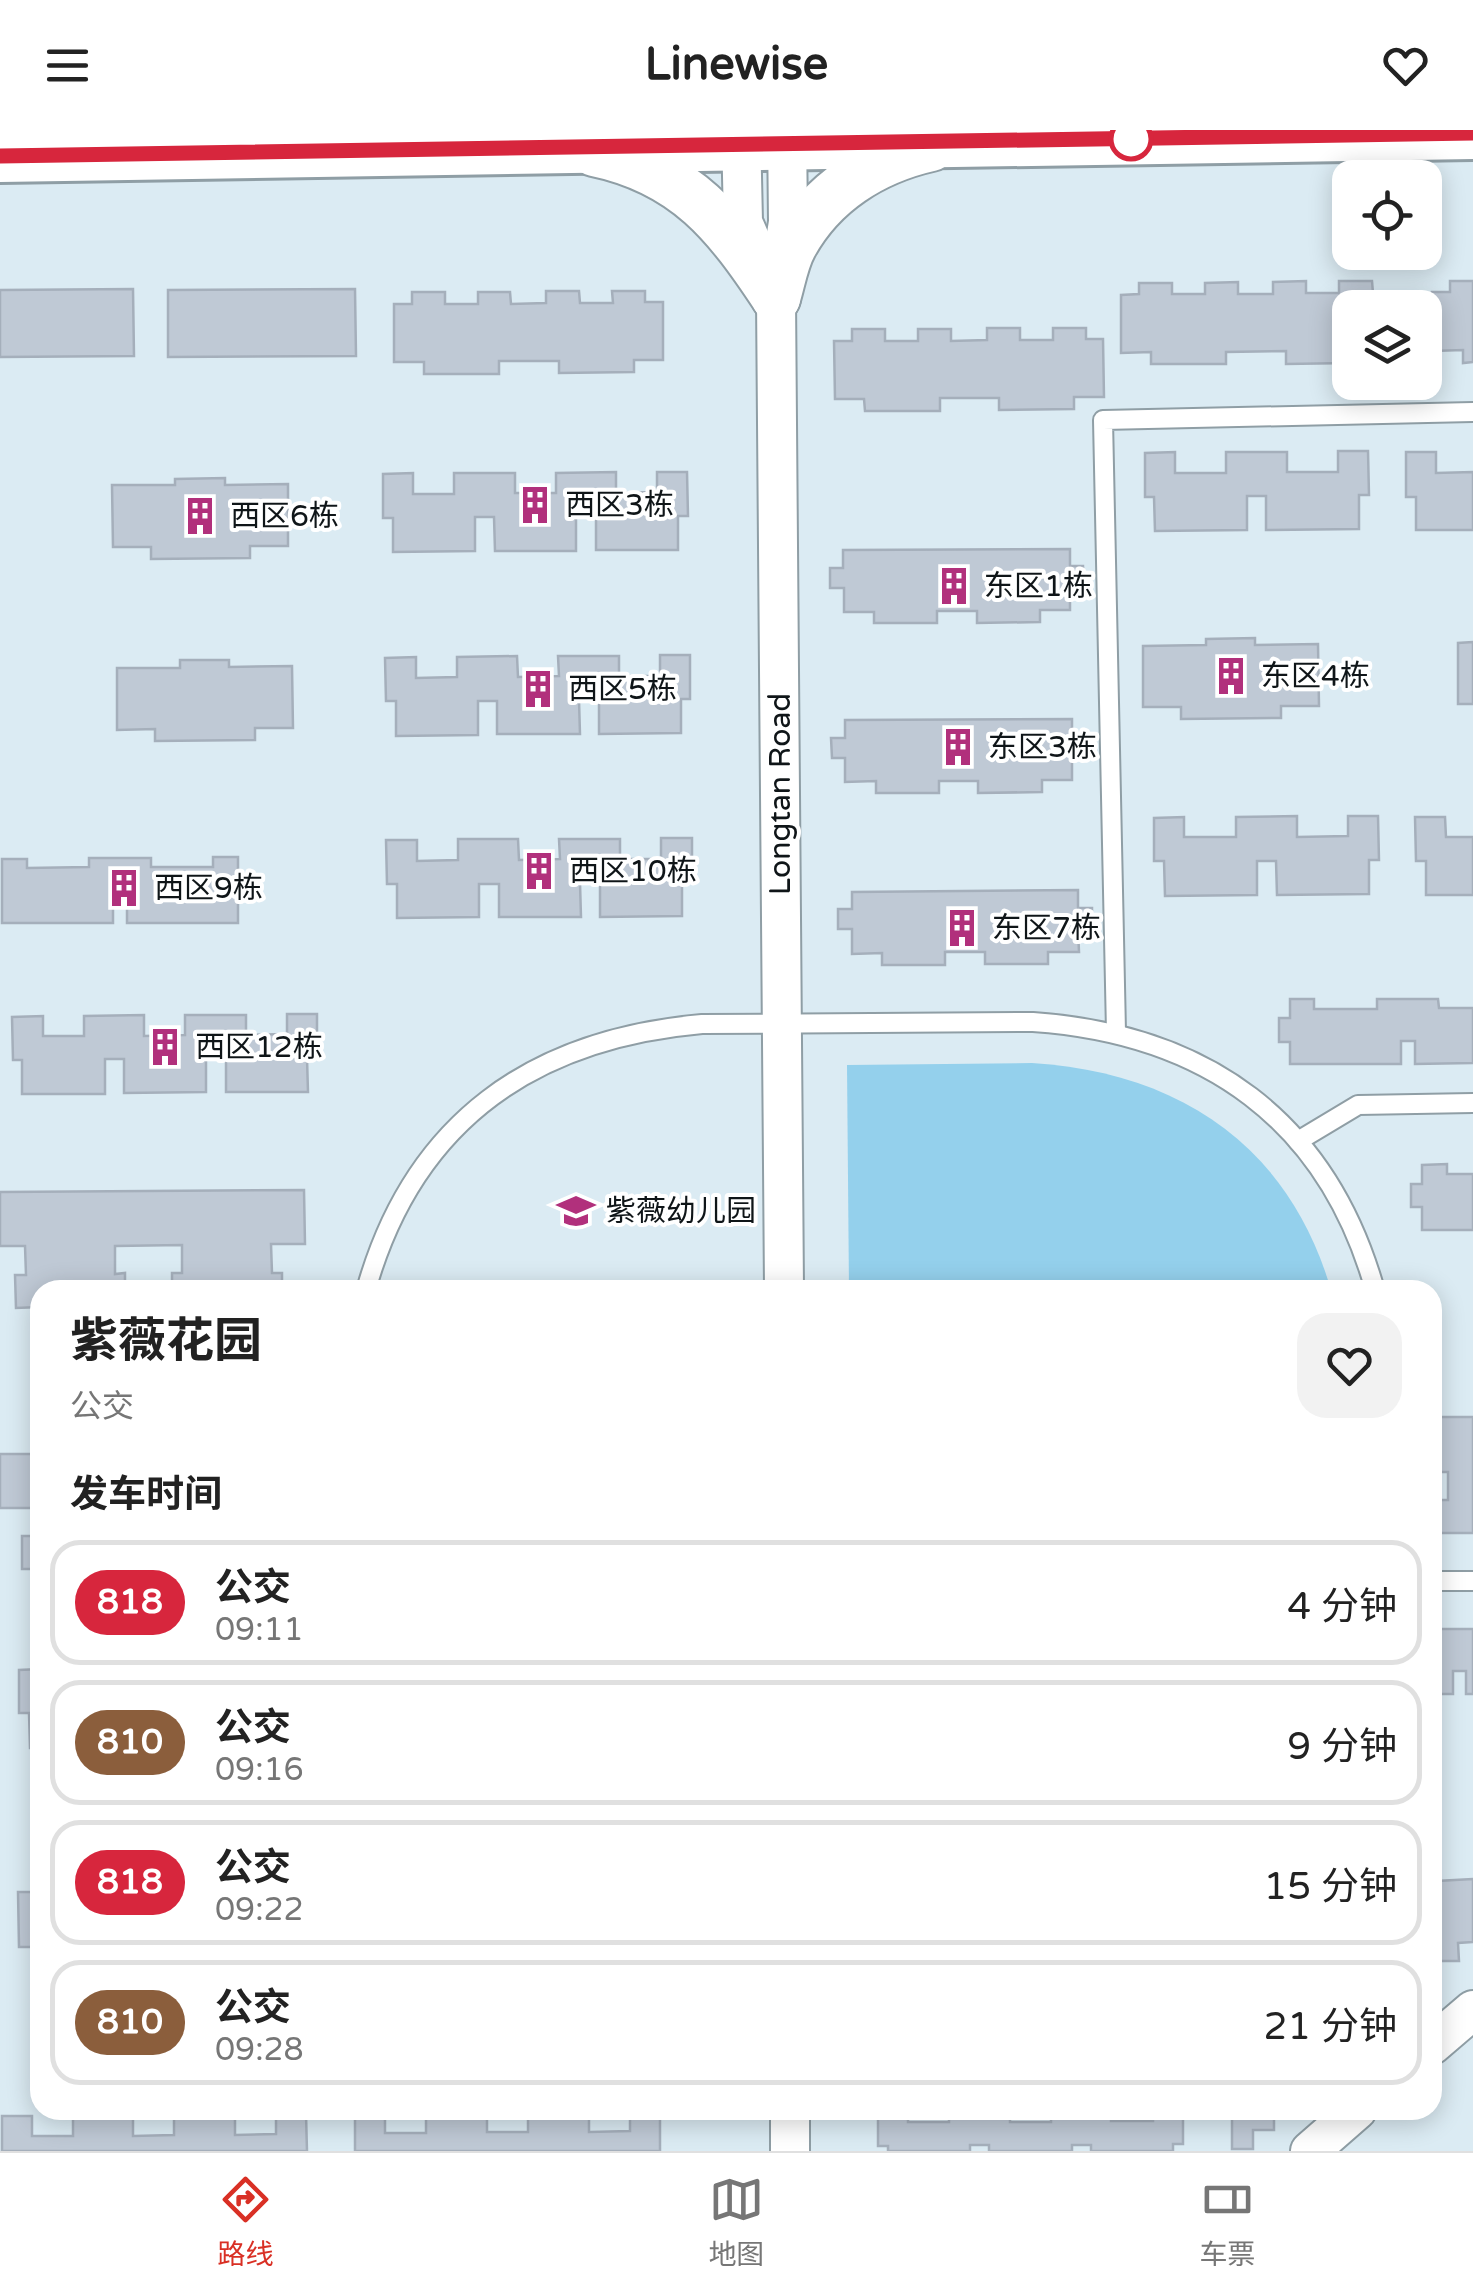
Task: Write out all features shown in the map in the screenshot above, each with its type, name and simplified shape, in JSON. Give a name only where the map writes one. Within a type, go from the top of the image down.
[{"type":"main road","points":[[8,161],[571,147],[764,137],[954,141],[1473,133]]},
{"type":"street","name":"Longtan Road","points":[[764,137],[743,222],[776,298],[784,1280]]},
{"type":"street","points":[[776,298],[792,247],[822,205],[856,176],[900,154],[954,141]]},
{"type":"street","points":[[571,147],[624,158],[673,180],[711,210],[776,298]]},
{"type":"street","points":[[1442,2036],[1473,2010]]},
{"type":"street","points":[[790,2120],[790,2151]]},
{"type":"street","points":[[1310,2151],[1346,2120]]},
{"type":"lane","points":[[1116,1032],[1104,420],[1473,412]]},
{"type":"lane","points":[[370,1280],[393,1215],[418,1174],[448,1137],[482,1104],[563,1055],[608,1038],[654,1028],[1033,1022],[1116,1032],[1172,1050],[1215,1071],[1254,1098],[1298,1141],[1344,1207],[1364,1250],[1372,1280]]},
{"type":"lane","points":[[1298,1141],[1358,1105],[1473,1102]]},
{"type":"lane","points":[[1442,1581],[1473,1581]]},
{"type":"shaded area","points":[[1032,1063],[1085,1069],[1134,1082],[1180,1101],[1220,1126],[1256,1157],[1287,1195],[1312,1239],[1327,1280],[849,1280],[847,1065]]},
{"type":"building","points":[[1306,281],[1306,293],[1332,293],[1332,363],[1286,364],[1286,351],[1226,352],[1226,364],[1151,364],[1151,352],[1121,353],[1121,295],[1139,294],[1139,283],[1172,283],[1172,294],[1205,294],[1205,283],[1238,282],[1238,294],[1273,294],[1273,282]]},
{"type":"building","points":[[1339,281],[1372,281],[1373,290],[1339,290]]},
{"type":"building","points":[[1450,281],[1473,281],[1473,362],[1463,363],[1463,350],[1442,351],[1442,292],[1450,292]]},
{"type":"building","points":[[133,289],[134,356],[0,357],[0,290]]},
{"type":"building","points":[[355,289],[356,356],[168,357],[168,290]]},
{"type":"building","points":[[546,291],[579,291],[580,303],[613,303],[612,291],[645,291],[645,302],[663,302],[663,360],[634,360],[634,372],[559,373],[559,361],[499,361],[499,374],[424,374],[424,362],[394,362],[394,304],[412,304],[412,292],[445,292],[445,304],[478,304],[478,292],[510,292],[511,304],[546,303]]},
{"type":"building","points":[[987,328],[1020,328],[1020,340],[1053,340],[1053,328],[1086,328],[1086,339],[1103,339],[1104,397],[1074,397],[1074,409],[999,410],[999,398],[940,398],[940,411],[865,411],[864,399],[835,399],[834,341],[852,341],[852,329],[885,329],[885,341],[918,341],[918,329],[951,329],[951,341],[987,340]]},
{"type":"building","points":[[1338,451],[1368,451],[1369,495],[1359,495],[1359,529],[1266,530],[1266,496],[1247,496],[1247,530],[1155,531],[1154,497],[1145,497],[1145,453],[1175,452],[1175,473],[1226,473],[1226,452],[1287,452],[1287,472],[1338,472]]},
{"type":"building","points":[[1406,452],[1436,452],[1436,473],[1473,472],[1473,530],[1416,530],[1416,497],[1406,497]]},
{"type":"building","name":"西区3栋","points":[[616,472],[616,493],[657,492],[657,472],[687,472],[688,516],[678,516],[678,550],[596,550],[596,516],[576,516],[576,551],[495,551],[494,517],[475,517],[475,551],[393,552],[393,518],[383,518],[383,474],[413,473],[413,494],[454,494],[454,473],[515,473],[515,493],[556,493],[556,473]]},
{"type":"building","name":"西区6栋","points":[[225,478],[225,485],[288,484],[288,546],[250,546],[250,558],[151,559],[151,547],[113,547],[112,485],[175,485],[175,479]]},
{"type":"building","name":"东区1栋","points":[[1070,549],[1070,566],[1083,566],[1084,586],[1070,586],[1070,610],[1040,610],[1040,622],[977,623],[977,611],[937,611],[937,623],[874,623],[874,612],[844,612],[844,588],[830,588],[830,568],[843,568],[843,550]]},
{"type":"building","name":"东区4栋","points":[[1255,638],[1255,645],[1318,644],[1319,706],[1281,706],[1281,718],[1181,719],[1181,707],[1143,707],[1143,646],[1206,645],[1206,639]]},
{"type":"building","points":[[1473,642],[1473,704],[1458,704],[1458,643]]},
{"type":"building","name":"西区5栋","points":[[660,655],[690,655],[690,699],[681,699],[681,733],[599,734],[599,700],[579,700],[580,734],[497,734],[497,701],[478,701],[478,735],[396,736],[396,701],[386,701],[385,658],[416,657],[416,678],[457,677],[457,657],[517,656],[518,677],[559,676],[558,656],[619,656],[619,676],[660,676]]},
{"type":"building","points":[[180,660],[229,660],[229,667],[292,666],[293,728],[255,728],[255,740],[155,741],[155,729],[117,730],[117,668],[180,668]]},
{"type":"building","name":"东区3栋","points":[[1072,719],[1072,736],[1085,736],[1085,756],[1072,756],[1072,780],[1042,780],[1042,792],[978,793],[978,781],[939,781],[939,793],[876,793],[876,781],[845,782],[845,758],[832,758],[831,738],[845,738],[845,720]]},
{"type":"building","points":[[1297,816],[1297,837],[1348,836],[1348,816],[1378,816],[1379,860],[1369,860],[1369,894],[1277,895],[1276,861],[1257,861],[1257,895],[1165,896],[1164,861],[1154,861],[1154,818],[1184,817],[1184,837],[1236,837],[1236,817]]},
{"type":"building","points":[[1415,817],[1445,817],[1446,837],[1473,837],[1473,895],[1426,895],[1426,861],[1416,861]]},
{"type":"building","name":"西区10栋","points":[[661,838],[692,838],[692,882],[682,882],[682,916],[600,917],[600,883],[580,883],[581,917],[499,917],[499,884],[479,884],[479,917],[397,918],[397,884],[387,884],[386,840],[417,840],[417,861],[458,860],[458,839],[518,839],[519,860],[560,859],[559,839],[620,839],[620,859],[661,859]]},
{"type":"building","name":"西区9栋","points":[[213,857],[238,857],[238,876],[249,876],[249,900],[238,900],[238,923],[127,923],[127,900],[113,900],[113,923],[2,923],[2,859],[27,859],[27,868],[89,867],[89,858],[151,858],[151,867],[213,867]]},
{"type":"building","name":"东区7栋","points":[[1078,890],[1078,908],[1092,908],[1092,927],[1078,928],[1079,952],[1048,952],[1048,964],[985,964],[985,952],[945,952],[945,965],[882,965],[882,953],[852,954],[852,929],[838,929],[838,909],[852,909],[852,892]]},
{"type":"building","points":[[1290,999],[1314,999],[1314,1009],[1377,1009],[1377,999],[1438,999],[1439,1008],[1473,1008],[1473,1063],[1415,1064],[1415,1041],[1401,1041],[1401,1064],[1290,1064],[1290,1042],[1279,1042],[1279,1018],[1290,1018]]},
{"type":"building","name":"西区12栋","points":[[287,1014],[317,1014],[317,1057],[307,1058],[308,1092],[226,1092],[226,1059],[206,1059],[206,1092],[124,1093],[124,1059],[105,1059],[105,1094],[22,1094],[22,1060],[13,1060],[12,1017],[43,1016],[43,1036],[84,1036],[84,1016],[144,1015],[144,1036],[185,1035],[185,1015],[246,1015],[246,1035],[287,1034]]},
{"type":"building","points":[[1447,1164],[1447,1174],[1473,1174],[1473,1230],[1422,1230],[1422,1207],[1411,1207],[1411,1184],[1422,1184],[1422,1165]]},
{"type":"building","points":[[304,1190],[305,1244],[271,1244],[272,1273],[282,1273],[282,1280],[172,1280],[172,1273],[182,1273],[182,1245],[115,1246],[115,1274],[125,1273],[125,1280],[30,1280],[30,1307],[16,1308],[15,1275],[26,1275],[25,1246],[0,1246],[0,1192]]},
{"type":"building","points":[[1442,1417],[1473,1417],[1473,1533],[1442,1533],[1442,1500],[1448,1500],[1448,1472],[1442,1472]]},
{"type":"building","points":[[0,1454],[30,1454],[30,1508],[0,1508]]},
{"type":"building","points":[[22,1536],[30,1536],[30,1569],[22,1569]]},
{"type":"building","points":[[1442,1629],[1473,1629],[1473,1694],[1466,1694],[1466,1671],[1453,1671],[1453,1694],[1442,1694]]},
{"type":"building","points":[[30,1669],[30,1748],[29,1713],[19,1713],[19,1670]]},
{"type":"building","points":[[1473,1879],[1473,1942],[1458,1943],[1459,1961],[1442,1961],[1442,1881]]},
{"type":"building","points":[[18,1892],[30,1892],[30,1947],[19,1947]]},
{"type":"building","points":[[2,2116],[30,2116],[32,2136],[73,2136],[73,2120],[133,2120],[133,2136],[174,2135],[174,2120],[235,2120],[235,2135],[276,2134],[276,2120],[306,2120],[307,2151],[2,2151]]},
{"type":"building","points":[[355,2120],[385,2120],[385,2133],[426,2133],[426,2120],[487,2120],[487,2132],[528,2132],[528,2120],[589,2120],[589,2132],[630,2131],[630,2120],[660,2120],[660,2151],[355,2151]]},
{"type":"building","points":[[878,2120],[1183,2120],[1183,2144],[1173,2144],[1173,2151],[1091,2151],[1091,2145],[1072,2145],[1072,2151],[989,2151],[989,2145],[970,2145],[970,2151],[888,2151],[888,2146],[878,2146]]},
{"type":"building","points":[[1232,2120],[1274,2120],[1274,2130],[1253,2130],[1253,2149],[1232,2149]]},
{"type":"bus line","name":"818","points":[[0,156],[1473,133]]},
{"type":"place","name":"西区3栋","points":[[535,505]]},
{"type":"place","name":"西区6栋","points":[[200,516]]},
{"type":"place","name":"东区1栋","points":[[954,586]]},
{"type":"place","name":"东区4栋","points":[[1231,676]]},
{"type":"place","name":"西区5栋","points":[[538,689]]},
{"type":"place","name":"东区3栋","points":[[958,747]]},
{"type":"place","name":"西区10栋","points":[[539,871]]},
{"type":"place","name":"西区9栋","points":[[124,888]]},
{"type":"place","name":"东区7栋","points":[[962,928]]},
{"type":"place","name":"西区12栋","points":[[165,1047]]},
{"type":"place","name":"紫薇幼儿园","points":[[576,1211]]}]
